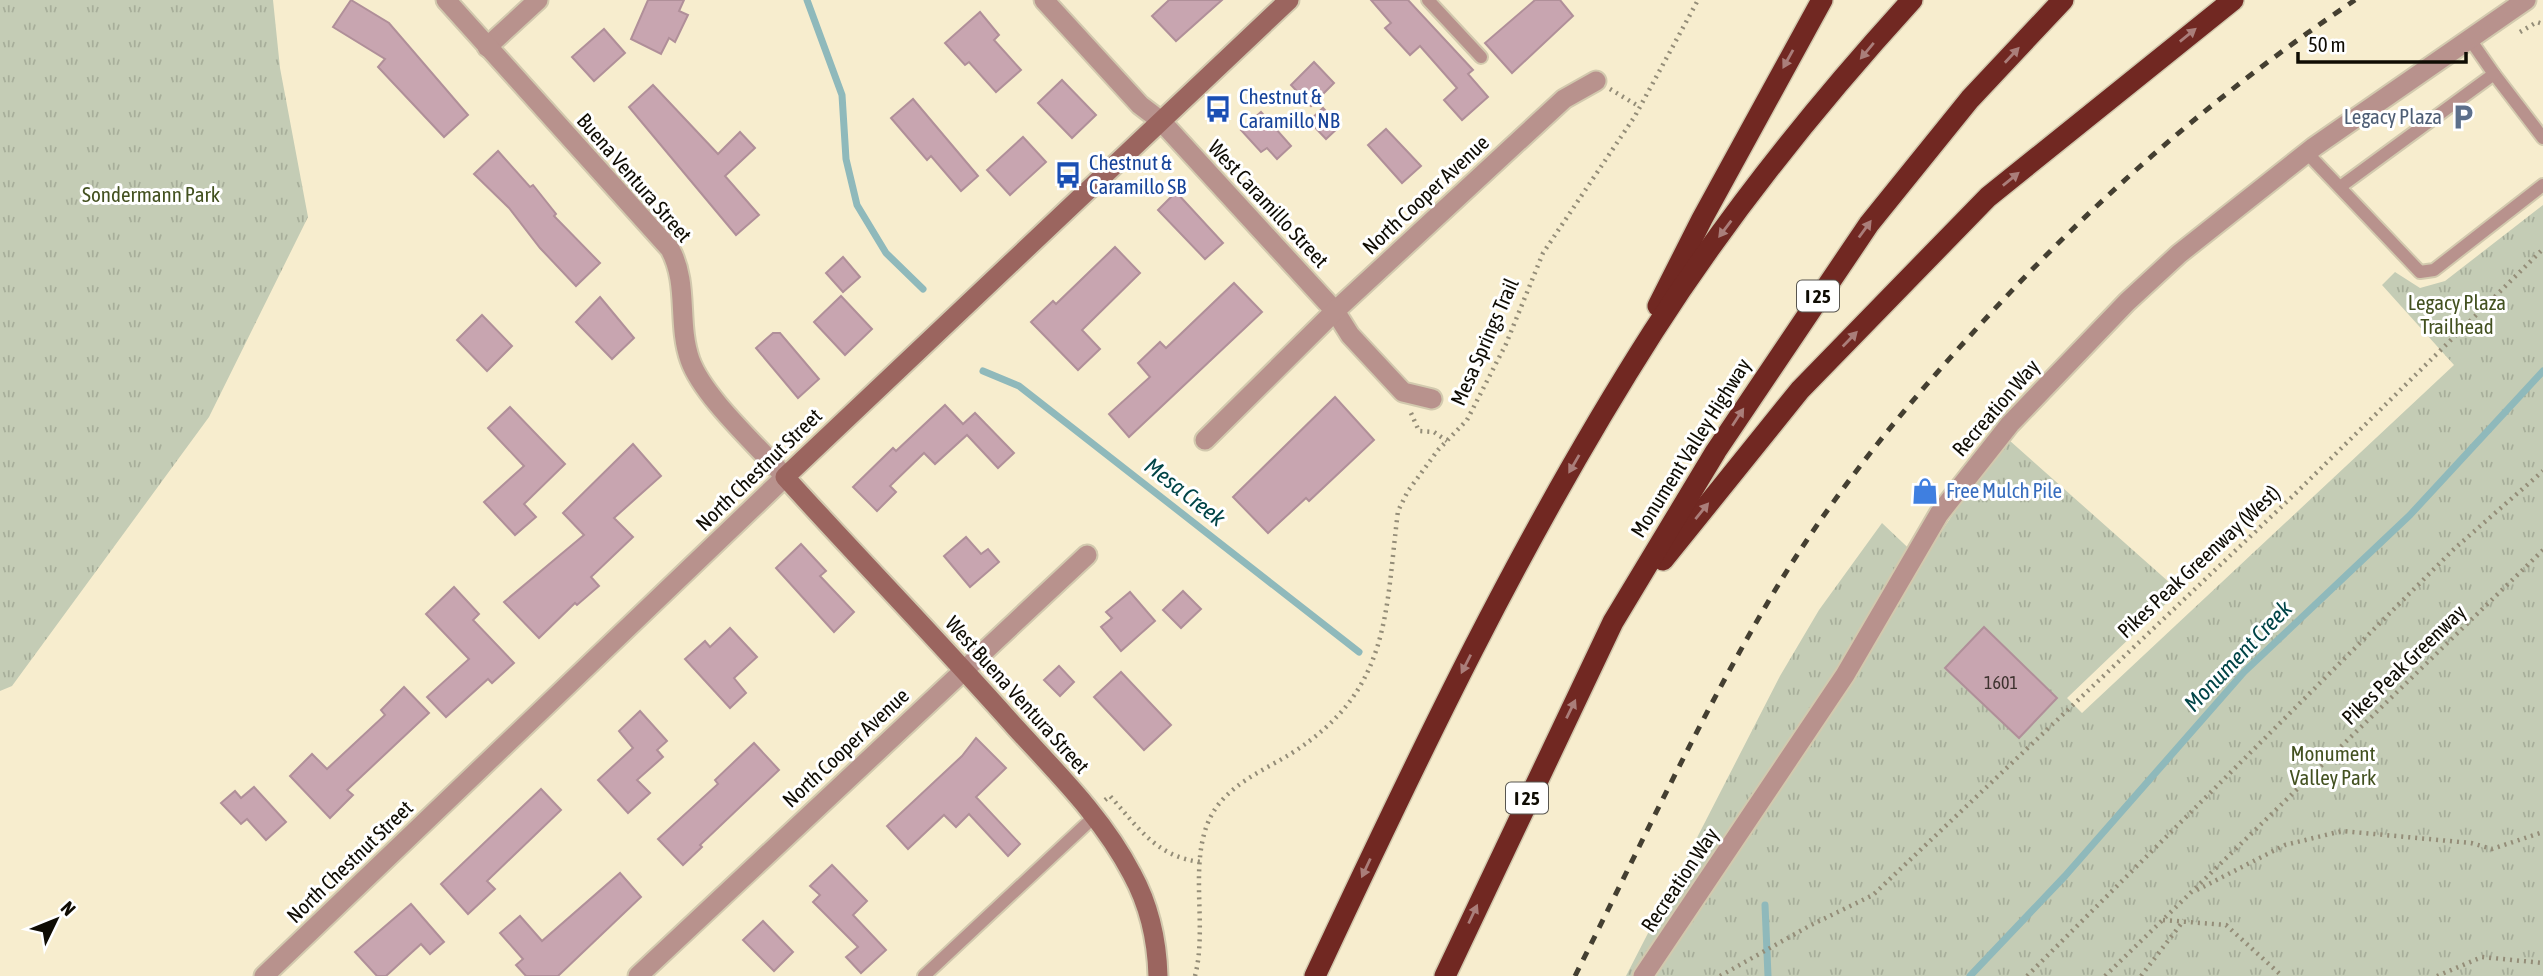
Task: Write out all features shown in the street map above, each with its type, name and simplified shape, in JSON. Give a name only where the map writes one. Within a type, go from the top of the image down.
[{"type":"highway","points":[[1315,976],[1419,756],[1506,584],[1608,405],[1702,219],[1822,0]]},
{"type":"highway","points":[[1608,405],[1704,258],[1778,159],[1912,0]]},
{"type":"highway","name":"Monument Valley Highway","points":[[1445,976],[1613,622],[1716,451],[1868,224],[1970,99],[2063,0]]},
{"type":"highway","points":[[1613,622],[1800,390],[1988,197],[2233,0]]},
{"type":"main road","name":"North Chestnut Street","points":[[785,477],[1289,0]]},
{"type":"main road","name":"West Buena Ventura Street","points":[[785,477],[964,669],[1113,841],[1143,900],[1157,950],[1158,976]]},
{"type":"street","name":"Buena Ventura Street","points":[[446,0],[670,249],[678,269],[685,341],[693,368],[708,391],[785,477]]},
{"type":"street","points":[[487,47],[538,0]]},
{"type":"street","name":"West Caramillo Street","points":[[1044,0],[1140,105],[1161,121],[1335,311],[1350,335],[1403,392]]},
{"type":"street","name":"Recreation Way","points":[[1643,976],[1845,675],[1916,549],[1964,480],[2010,424],[2127,302],[2179,254],[2307,153],[2526,0]]},
{"type":"street","name":"North Cooper Avenue","points":[[1205,440],[1335,311],[1564,99],[1596,81]]},
{"type":"street","points":[[1403,392],[1432,399]]},
{"type":"street","name":"North Chestnut Street","points":[[264,976],[785,477]]},
{"type":"street","name":"North Cooper Avenue","points":[[638,976],[1087,555]]},
{"type":"lane","points":[[1428,0],[1481,57]]},
{"type":"lane","points":[[2469,38],[2543,138]]},
{"type":"lane","points":[[2340,187],[2494,74]]},
{"type":"lane","points":[[2307,153],[2420,272],[2434,270],[2543,185]]},
{"type":"lane","points":[[924,976],[1093,815]]},
{"type":"path","name":"Mesa Springs Trail","points":[[1195,976],[1199,957],[1202,844],[1210,817],[1224,798],[1245,780],[1295,751],[1336,717],[1355,695],[1371,668],[1381,642],[1398,511],[1408,491],[1467,420],[1506,344],[1544,253],[1640,107],[1698,0]]},
{"type":"path","points":[[1596,81],[1640,107]]},
{"type":"path","name":"Pikes Peak Greenway (West)","points":[[1720,976],[1811,925],[1874,895],[2289,499],[2543,250]]},
{"type":"path","points":[[1403,392],[1419,430],[1434,432],[1447,441]]},
{"type":"path","points":[[2027,976],[2454,549],[2543,471]]},
{"type":"path","name":"Pikes Peak Greenway","points":[[2105,976],[2543,551]]},
{"type":"path","points":[[1093,815],[1110,796],[1160,850],[1183,860],[1201,862]]},
{"type":"path","points":[[2190,893],[2285,845],[2342,831],[2471,843],[2492,849],[2543,832]]},
{"type":"path","points":[[2162,920],[2226,925],[2282,976]]},
{"type":"path","points":[[2141,976],[2184,920]]},
{"type":"path","points":[[2437,976],[2482,957],[2543,962]]},
{"type":"green space","name":"Sondermann Park","points":[[0,0],[273,0],[280,68],[308,217],[209,417],[12,686],[0,691]]},
{"type":"green space","name":"Monument Valley Park","points":[[2543,205],[2543,976],[1626,976],[1780,676],[1819,610],[1882,523],[1922,561],[1951,517],[2009,440],[2179,591],[2067,698],[2082,713],[2454,365],[2382,285],[2395,272],[2420,288],[2445,281]]},
{"type":"building","points":[[351,0],[389,23],[468,115],[444,137],[378,67],[385,59],[333,27]]},
{"type":"building","points":[[648,0],[684,0],[679,11],[688,15],[675,42],[669,38],[661,54],[631,39]]},
{"type":"building","points":[[1169,0],[1222,0],[1176,41],[1152,16]]},
{"type":"building","points":[[1371,0],[1408,0],[1473,70],[1468,74],[1488,97],[1462,120],[1444,100],[1457,88],[1420,46],[1410,55],[1385,28],[1391,23]]},
{"type":"building","points":[[1535,0],[1560,0],[1573,16],[1512,73],[1485,43]]},
{"type":"building","points":[[980,12],[999,35],[994,40],[1021,70],[996,92],[969,62],[965,65],[945,43]]},
{"type":"building","points":[[604,29],[625,53],[594,81],[572,57]]},
{"type":"building","points":[[1314,62],[1334,83],[1311,106],[1291,85]]},
{"type":"building","points":[[1062,80],[1096,115],[1072,138],[1038,103]]},
{"type":"building","points":[[653,85],[718,154],[740,132],[755,148],[725,176],[759,215],[736,235],[629,107]]},
{"type":"building","points":[[913,99],[978,176],[961,191],[931,156],[927,160],[891,118]]},
{"type":"building","points":[[1323,108],[1340,126],[1326,139],[1309,121]]},
{"type":"building","points":[[1261,112],[1291,146],[1277,159],[1267,148],[1261,152],[1241,130]]},
{"type":"building","points":[[1386,129],[1421,166],[1402,183],[1368,145]]},
{"type":"building","points":[[1023,137],[1046,162],[1010,195],[987,170]]},
{"type":"building","points":[[498,151],[530,187],[533,185],[556,214],[554,216],[600,263],[576,286],[540,248],[509,208],[474,174]]},
{"type":"building","points":[[1176,192],[1223,243],[1205,259],[1158,210]]},
{"type":"building","points":[[1115,247],[1140,273],[1082,330],[1100,349],[1078,370],[1031,322],[1053,301],[1056,304]]},
{"type":"building","points":[[843,257],[860,277],[843,292],[826,273]]},
{"type":"building","points":[[1234,283],[1262,312],[1129,437],[1109,414],[1150,377],[1138,363],[1160,342],[1166,348]]},
{"type":"building","points":[[841,296],[872,329],[845,355],[814,322]]},
{"type":"building","points":[[600,297],[634,338],[612,359],[576,322]]},
{"type":"building","points":[[482,315],[512,346],[487,371],[457,340]]},
{"type":"building","points":[[773,333],[780,333],[819,379],[798,398],[756,348]]},
{"type":"building","points":[[1335,397],[1374,440],[1309,501],[1306,498],[1268,533],[1233,497]]},
{"type":"building","points":[[945,405],[963,424],[975,413],[1014,453],[998,468],[967,435],[935,464],[924,453],[890,486],[896,492],[877,511],[853,487],[893,448],[896,451]]},
{"type":"building","points":[[510,407],[565,464],[524,504],[536,517],[515,535],[484,502],[524,466],[488,428]]},
{"type":"building","points":[[633,444],[661,476],[614,518],[633,537],[591,577],[599,586],[577,605],[575,603],[539,638],[504,602],[584,535],[563,513]]},
{"type":"building","points":[[966,537],[981,554],[988,549],[999,562],[970,587],[944,556]]},
{"type":"building","points":[[801,544],[826,571],[820,576],[854,612],[834,632],[776,568]]},
{"type":"building","points":[[454,587],[479,614],[473,620],[514,663],[492,683],[488,679],[446,717],[427,697],[469,659],[426,614]]},
{"type":"building","points":[[1183,591],[1201,609],[1181,628],[1163,610]]},
{"type":"building","points":[[1130,592],[1155,621],[1121,651],[1101,627],[1112,618],[1106,612]]},
{"type":"building","points":[[1984,627],[2057,698],[2019,738],[1945,668]]},
{"type":"building","points":[[730,628],[757,657],[734,678],[746,693],[730,708],[685,659],[705,641],[710,647]]},
{"type":"building","points":[[1059,666],[1074,682],[1060,696],[1044,680]]},
{"type":"building","points":[[1121,672],[1171,725],[1144,750],[1094,697]]},
{"type":"building","points":[[404,687],[429,713],[347,790],[353,795],[330,818],[290,776],[312,754],[327,769],[385,715],[381,710]]},
{"type":"building","points":[[640,711],[667,741],[657,750],[663,757],[637,780],[650,793],[628,813],[598,780],[633,748],[619,731]]},
{"type":"building","points":[[976,738],[1006,768],[976,797],[1020,844],[1008,856],[969,814],[956,827],[944,815],[908,849],[887,826],[962,756]]},
{"type":"building","points":[[754,743],[779,770],[700,845],[702,847],[683,865],[658,839],[718,784],[715,780]]},
{"type":"building","points":[[254,787],[286,822],[266,840],[247,819],[241,824],[221,803],[235,791],[241,798]]},
{"type":"building","points":[[541,789],[561,810],[487,881],[495,889],[468,914],[441,884]]},
{"type":"building","points":[[832,865],[867,901],[853,915],[886,950],[861,973],[846,957],[858,947],[813,902],[820,895],[810,886]]},
{"type":"building","points":[[620,873],[641,897],[558,976],[526,976],[516,965],[523,959],[500,933],[520,916],[542,941]]},
{"type":"building","points":[[411,904],[444,942],[430,954],[421,944],[386,976],[377,976],[355,952]]},
{"type":"building","points":[[763,921],[793,952],[774,971],[743,940]]},
{"type":"waterway","name":"Mesa Creek","points":[[807,0],[842,95],[846,159],[857,205],[886,253],[923,289]]},
{"type":"waterway","name":"Mesa Creek","points":[[983,371],[1019,386],[1359,652]]},
{"type":"waterway","name":"Monument Creek","points":[[1970,976],[2065,876],[2244,672],[2410,515],[2543,371]]},
{"type":"waterway","name":"Mesa Creek","points":[[1765,905],[1768,976]]},
{"type":"railway","points":[[1575,976],[1694,737],[1771,597],[1838,495],[1888,431],[1941,368],[2013,290],[2104,199],[2249,76],[2355,0]]},
{"type":"place","name":"Chestnut & Caramillo NB","points":[[1218,109]]},
{"type":"place","name":"Legacy Plaza","points":[[2463,117]]},
{"type":"place","name":"Chestnut & Caramillo SB","points":[[1068,175]]},
{"type":"place","name":"Free Mulch Pile","points":[[1925,491]]},
{"type":"park label","name":"Legacy Plaza Trailhead","points":[[2457,315]]}]
